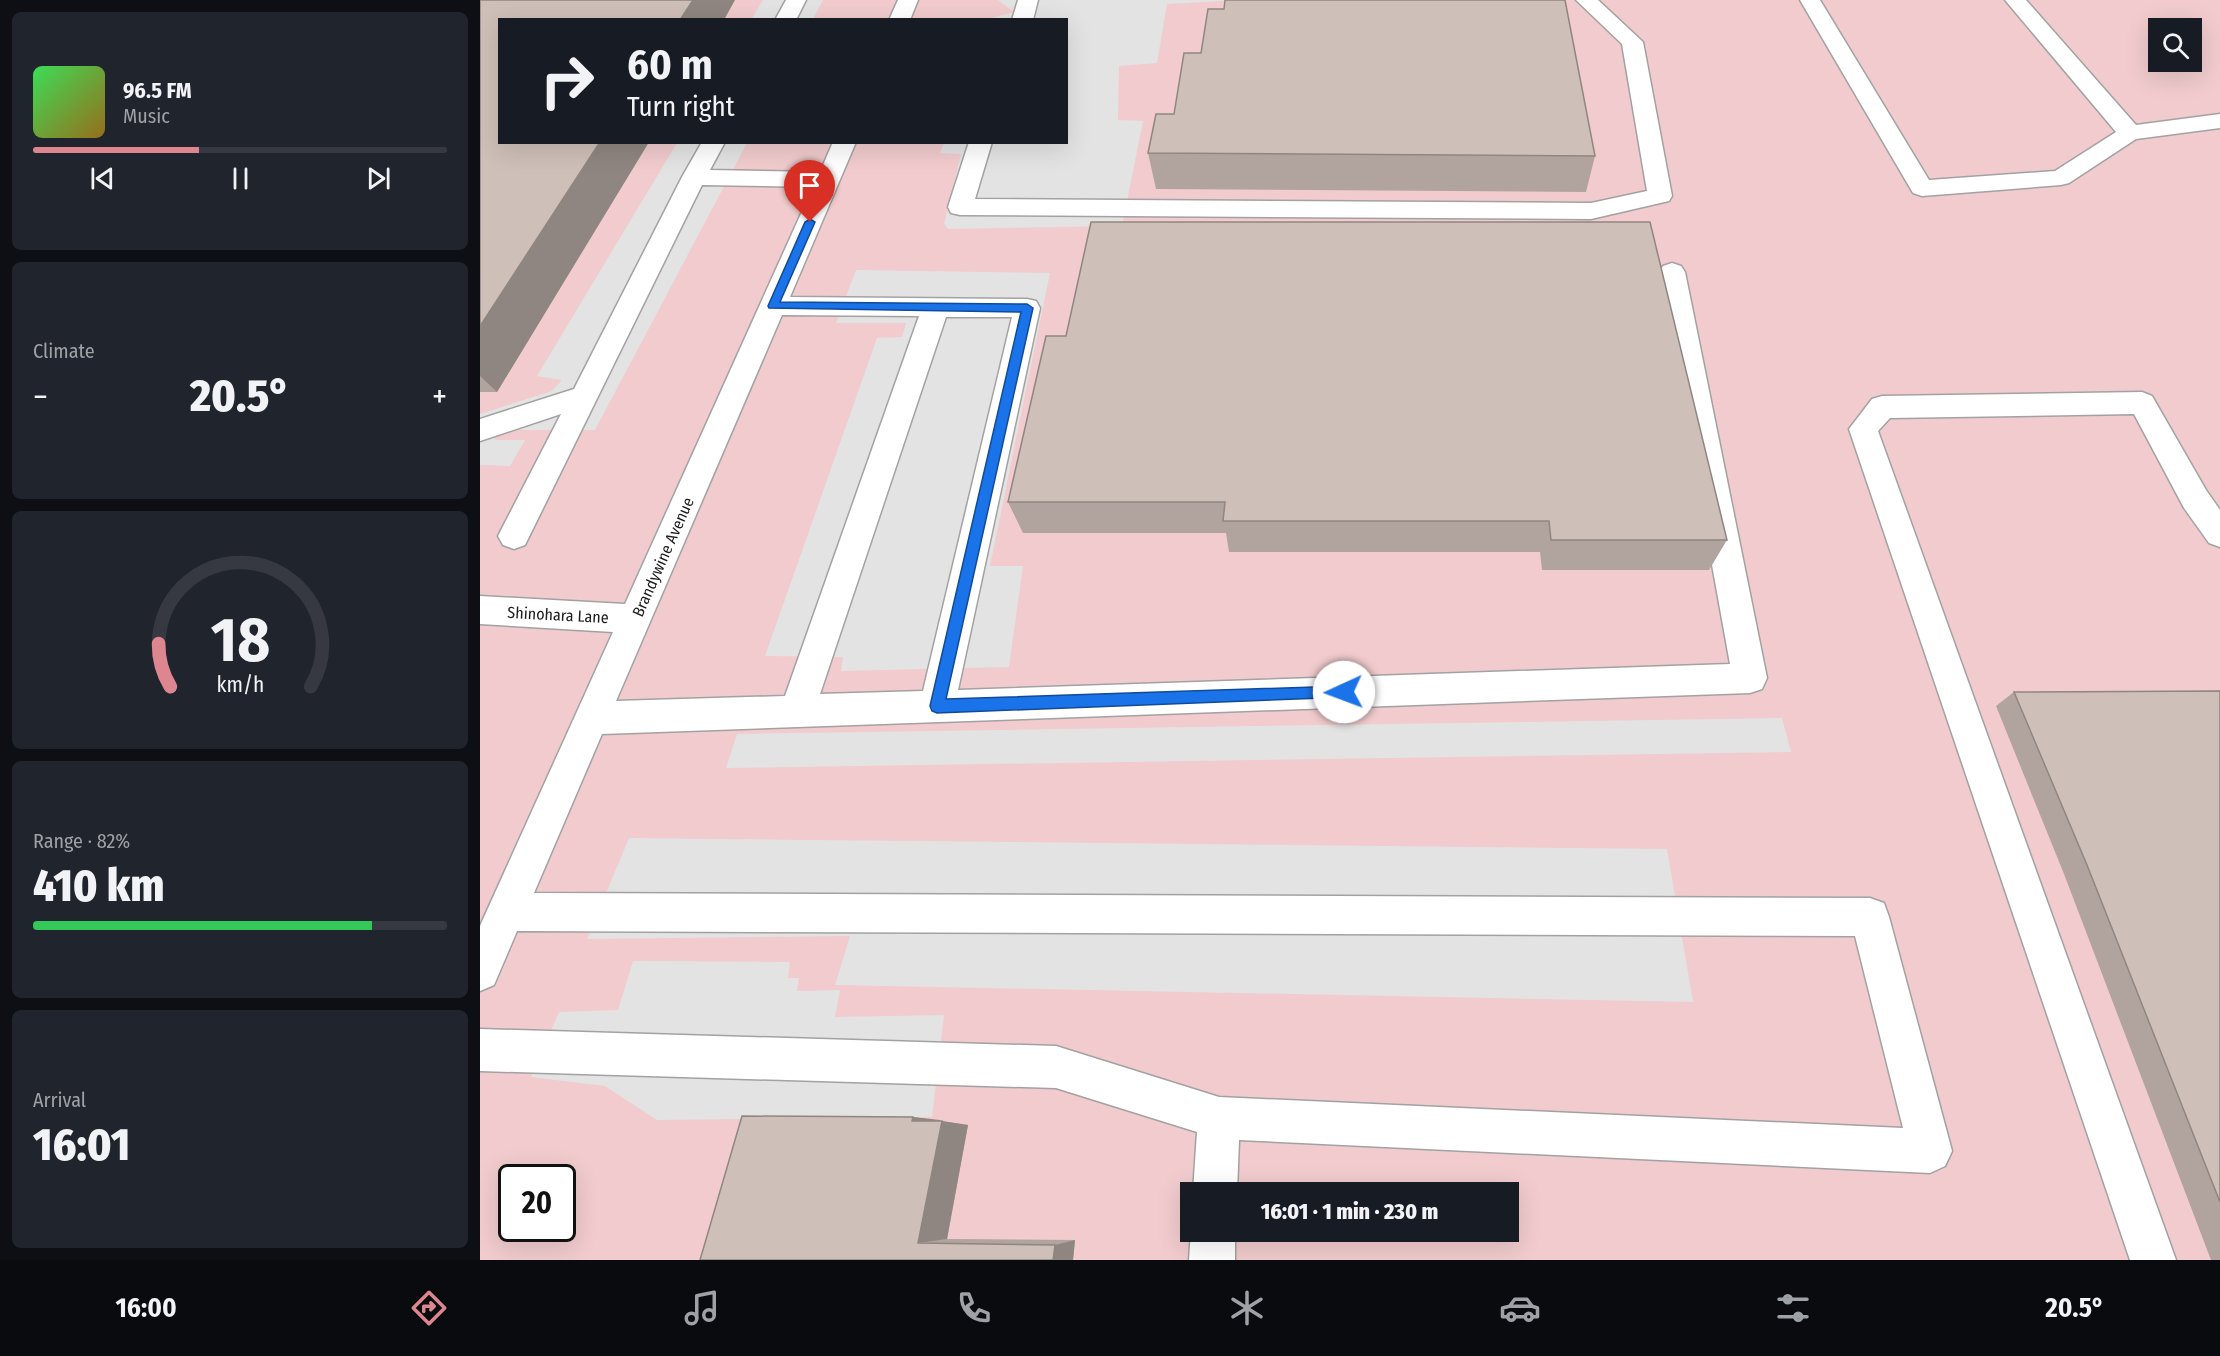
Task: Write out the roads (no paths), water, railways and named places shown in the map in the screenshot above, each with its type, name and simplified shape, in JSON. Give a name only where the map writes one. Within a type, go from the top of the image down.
[{"type":"street","points":[[786,18],[796,0]]},
{"type":"street","points":[[900,18],[908,0]]},
{"type":"street","points":[[1023,18],[1028,0]]},
{"type":"street","points":[[980,144],[960,207],[1591,211],[1660,196],[1632,42],[1586,0]]},
{"type":"street","points":[[1810,0],[1922,188],[2061,178],[2130,133],[2220,121]]},
{"type":"street","points":[[2015,0],[2130,133]]},
{"type":"street","points":[[514,536],[694,177],[713,144]]},
{"type":"street","name":"Brandywine Avenue","points":[[480,971],[844,144]]},
{"type":"street","points":[[694,177],[829,180]]},
{"type":"street","points":[[592,718],[1750,678],[1672,272]]},
{"type":"street","points":[[773,306],[1027,308],[937,706]]},
{"type":"street","points":[[797,711],[936,307]]},
{"type":"street","points":[[480,430],[584,396]]},
{"type":"street","points":[[2153,1260],[1863,429],[1882,407],[2142,403],[2195,499],[2220,534]]},
{"type":"street","name":"Shinohara Lane","points":[[480,610],[635,619]]},
{"type":"street","points":[[480,1050],[1056,1067],[1219,1118],[1930,1151],[1869,917],[506,912]]},
{"type":"street","points":[[1216,1182],[1219,1118]]},
{"type":"street","points":[[1212,1260],[1213,1242]]}]
